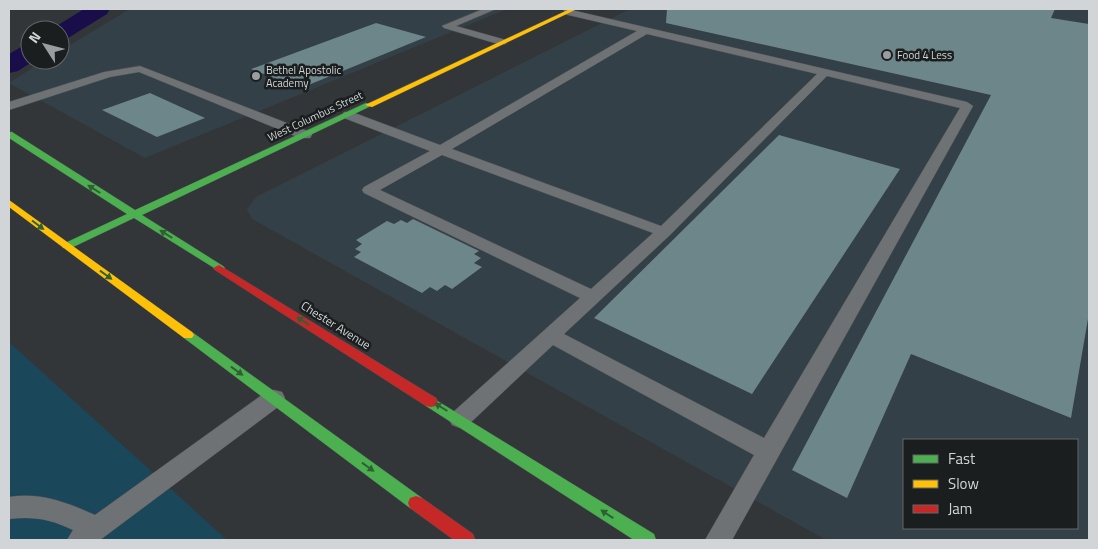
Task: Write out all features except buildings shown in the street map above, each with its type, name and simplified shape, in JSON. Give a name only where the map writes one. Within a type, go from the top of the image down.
[{"type":"main road","name":"West Columbus Street","points":[[67,246],[571,10]]},
{"type":"main road","name":"Chester Avenue","points":[[9,134],[648,540]]},
{"type":"main road","points":[[9,203],[467,540]]},
{"type":"lane","points":[[492,9],[447,26],[502,42]]},
{"type":"lane","points":[[571,10],[646,30],[967,106],[718,540]]},
{"type":"lane","points":[[593,298],[369,190],[646,30]]},
{"type":"lane","points":[[9,106],[108,74],[140,69],[305,135]]},
{"type":"lane","points":[[460,420],[664,232],[825,72]]},
{"type":"lane","points":[[348,115],[664,232]]},
{"type":"lane","points":[[551,336],[769,452]]},
{"type":"lane","points":[[9,508],[25,504],[55,509],[89,534],[274,398]]},
{"type":"shaded area","name":"Bethel Apostolic Academy","points":[[130,9],[507,9],[145,158],[9,83],[29,70],[70,70],[70,45]]},
{"type":"shaded area","points":[[630,9],[1089,9],[1089,540],[826,540],[252,219],[247,209],[256,197]]},
{"type":"shaded area","points":[[9,342],[227,540],[9,540]]},
{"type":"waterway","points":[[70,27],[99,9]]},
{"type":"waterway","points":[[9,65],[20,58]]},
{"type":"traffic: fast","points":[[67,246],[369,105]]},
{"type":"traffic: fast","points":[[9,134],[219,268]]},
{"type":"traffic: fast","points":[[188,335],[416,503]]},
{"type":"traffic: fast","points":[[431,402],[648,540]]},
{"type":"traffic: slow","points":[[369,105],[574,9]]},
{"type":"traffic: slow","points":[[9,203],[188,335]]},
{"type":"traffic: jam","points":[[219,268],[431,402]]},
{"type":"traffic: jam","points":[[416,503],[467,540]]},
{"type":"place","name":"Food 4 Less","points":[[887,55]]},
{"type":"place","name":"Bethel Apostolic Academy","points":[[256,76]]}]
